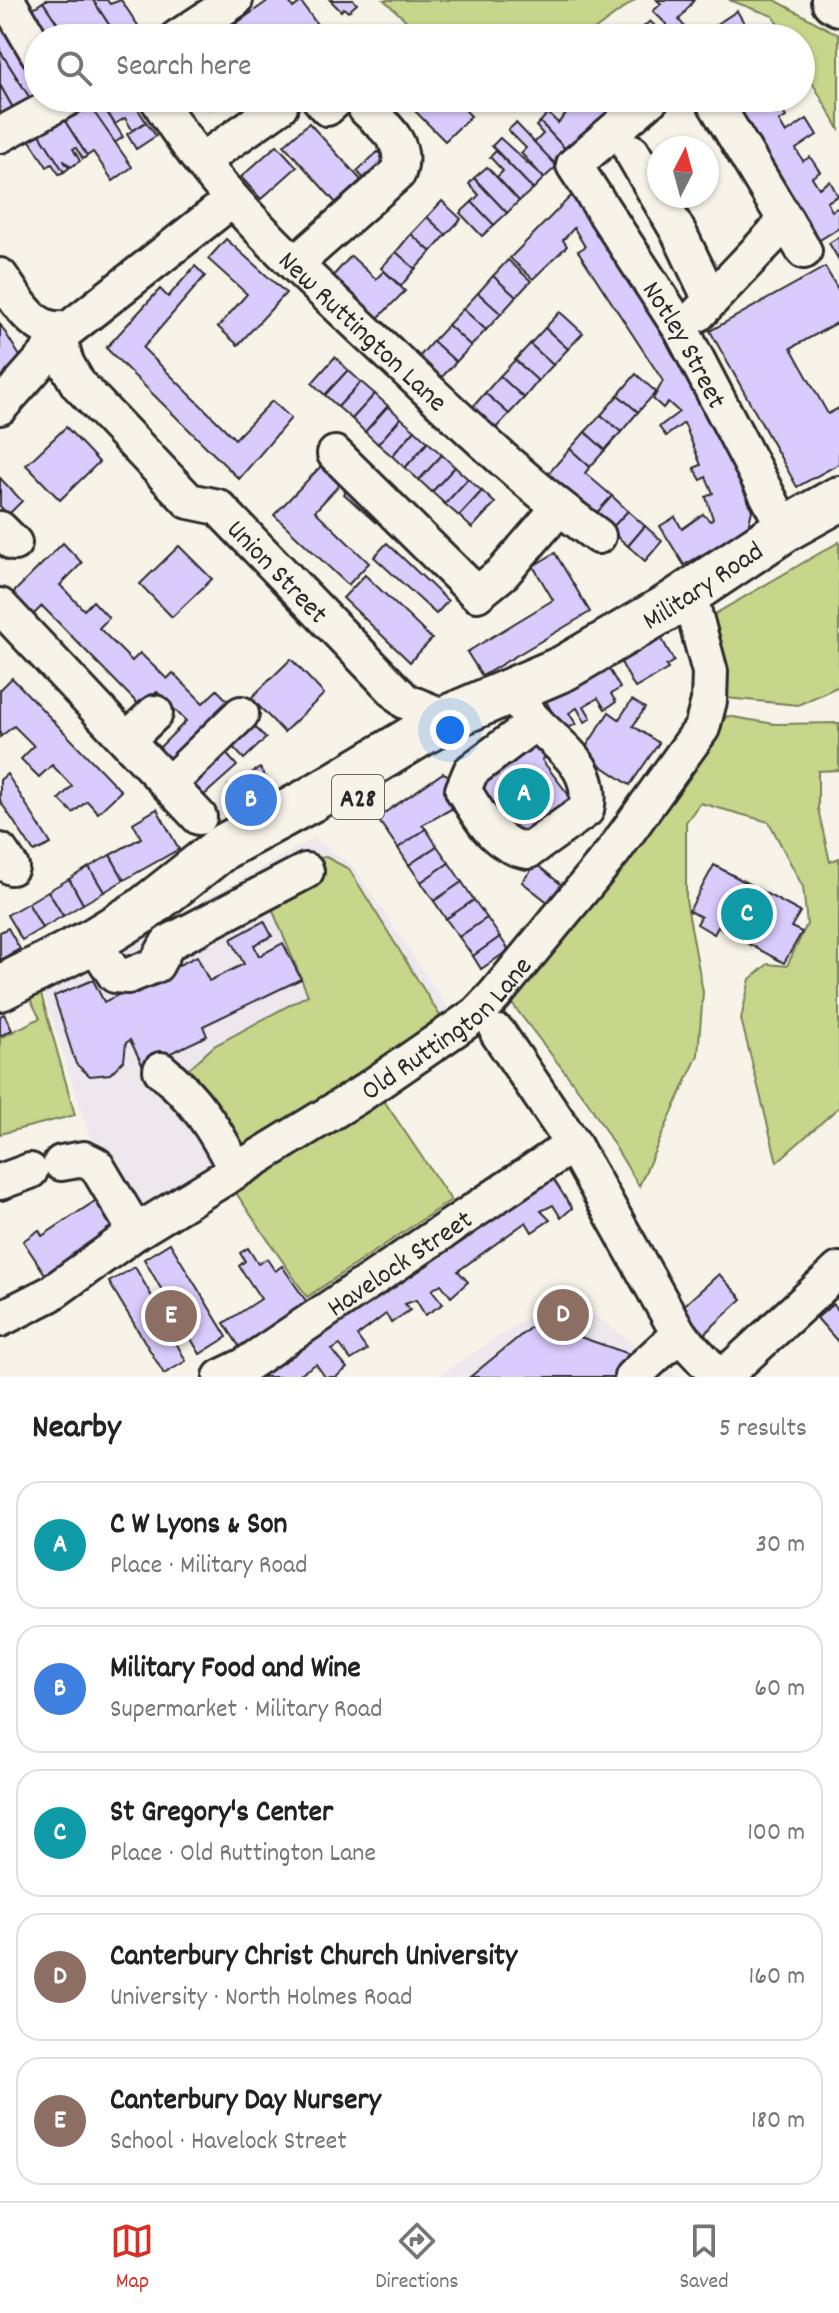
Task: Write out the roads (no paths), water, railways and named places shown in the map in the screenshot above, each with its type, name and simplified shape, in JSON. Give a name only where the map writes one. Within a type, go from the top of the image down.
[{"type":"highway","points":[[834,0],[839,3]]},
{"type":"highway","name":"Military Road","points":[[0,988],[93,941],[142,911],[223,847],[310,800],[447,718],[564,668],[689,594],[785,529],[839,499]]},
{"type":"highway","name":"Military Road","points":[[142,911],[229,874],[420,759],[529,713],[564,668]]},
{"type":"street","points":[[7,0],[24,29]]},
{"type":"street","points":[[200,24],[235,0]]},
{"type":"street","points":[[0,135],[41,112]]},
{"type":"street","name":"New Ruttington Lane","points":[[167,112],[232,200],[352,320],[559,508],[598,536]]},
{"type":"street","points":[[203,160],[271,112]]},
{"type":"street","points":[[296,263],[398,173],[402,160],[395,137],[371,112]]},
{"type":"street","name":"Notley Street","points":[[636,112],[574,165],[682,331],[785,529]]},
{"type":"street","points":[[720,112],[804,251]]},
{"type":"street","points":[[632,152],[679,233],[711,300]]},
{"type":"street","points":[[0,276],[30,318],[41,327],[57,331],[70,328],[232,200]]},
{"type":"street","points":[[682,331],[786,221]]},
{"type":"street","points":[[0,407],[47,354],[57,331]]},
{"type":"street","name":"Union Street","points":[[57,331],[66,363],[78,384],[189,501],[218,507],[405,701],[447,718]]},
{"type":"street","points":[[335,454],[477,594],[503,573],[559,508]]},
{"type":"street","name":"Old Ruttington Lane","points":[[0,1319],[50,1294],[136,1232],[188,1203],[235,1169],[358,1096],[477,1014],[635,833],[702,728],[709,701],[707,650],[689,594]]},
{"type":"street","points":[[0,606],[199,817]]},
{"type":"street","points":[[127,740],[155,713]]},
{"type":"street","points":[[169,784],[241,714]]},
{"type":"street","points":[[93,941],[115,975],[128,976],[156,965],[168,943],[306,871]]},
{"type":"street","points":[[498,1033],[573,1144],[679,1334],[721,1377],[839,1270]]},
{"type":"street","points":[[161,1070],[188,1093],[218,1134],[235,1169]]},
{"type":"street","name":"Havelock Street","points":[[221,1377],[244,1366],[573,1144]]},
{"type":"street","points":[[30,1172],[84,1159],[96,1165],[136,1232]]},
{"type":"street","points":[[632,1377],[679,1334]]},
{"type":"place","name":"C W Lyons & Son","points":[[524,794]]},
{"type":"place","name":"Military Food and Wine","points":[[251,800]]},
{"type":"place","name":"St Gregory's Center","points":[[747,914]]},
{"type":"place","name":"Canterbury Christ Church University","points":[[563,1315]]},
{"type":"place","name":"Canterbury Day Nursery","points":[[171,1316]]}]
